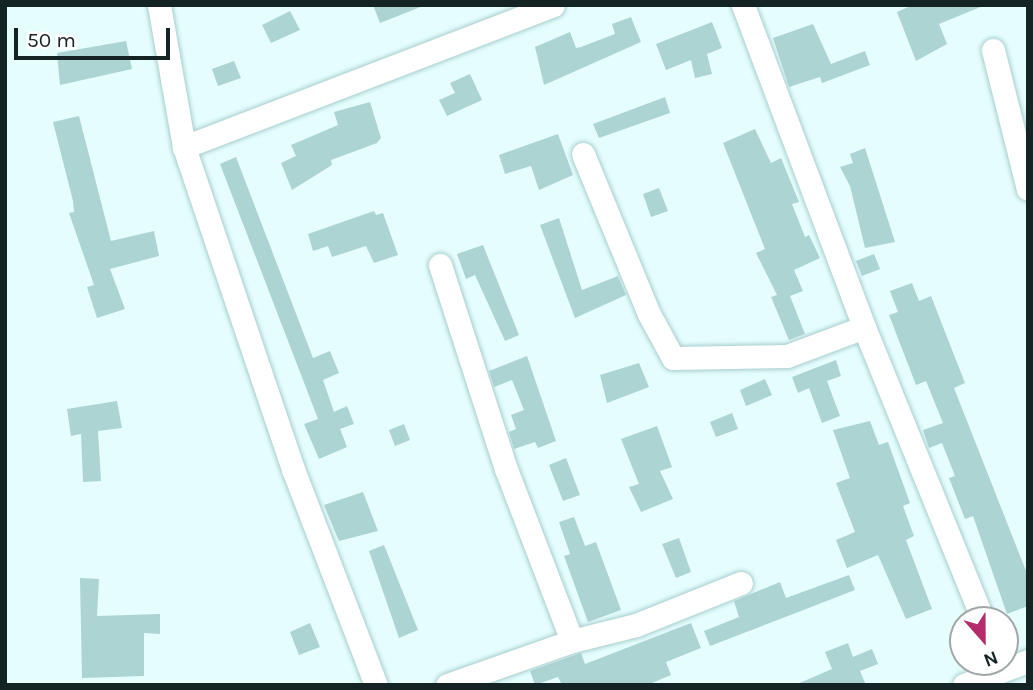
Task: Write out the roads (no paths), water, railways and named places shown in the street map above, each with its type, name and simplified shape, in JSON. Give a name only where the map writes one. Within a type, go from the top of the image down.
[{"type":"street","points":[[159,5],[184,148],[293,469],[376,685]]},
{"type":"street","points":[[184,148],[553,5]]},
{"type":"street","points":[[743,5],[864,327],[977,606]]},
{"type":"street","points":[[993,50],[1028,188]]},
{"type":"street","points":[[583,154],[649,314],[673,358],[787,356],[864,327]]},
{"type":"street","points":[[440,265],[506,469],[572,641]]},
{"type":"street","points":[[447,685],[572,641],[636,625],[741,583]]},
{"type":"street","points":[[964,685],[982,676]]}]
